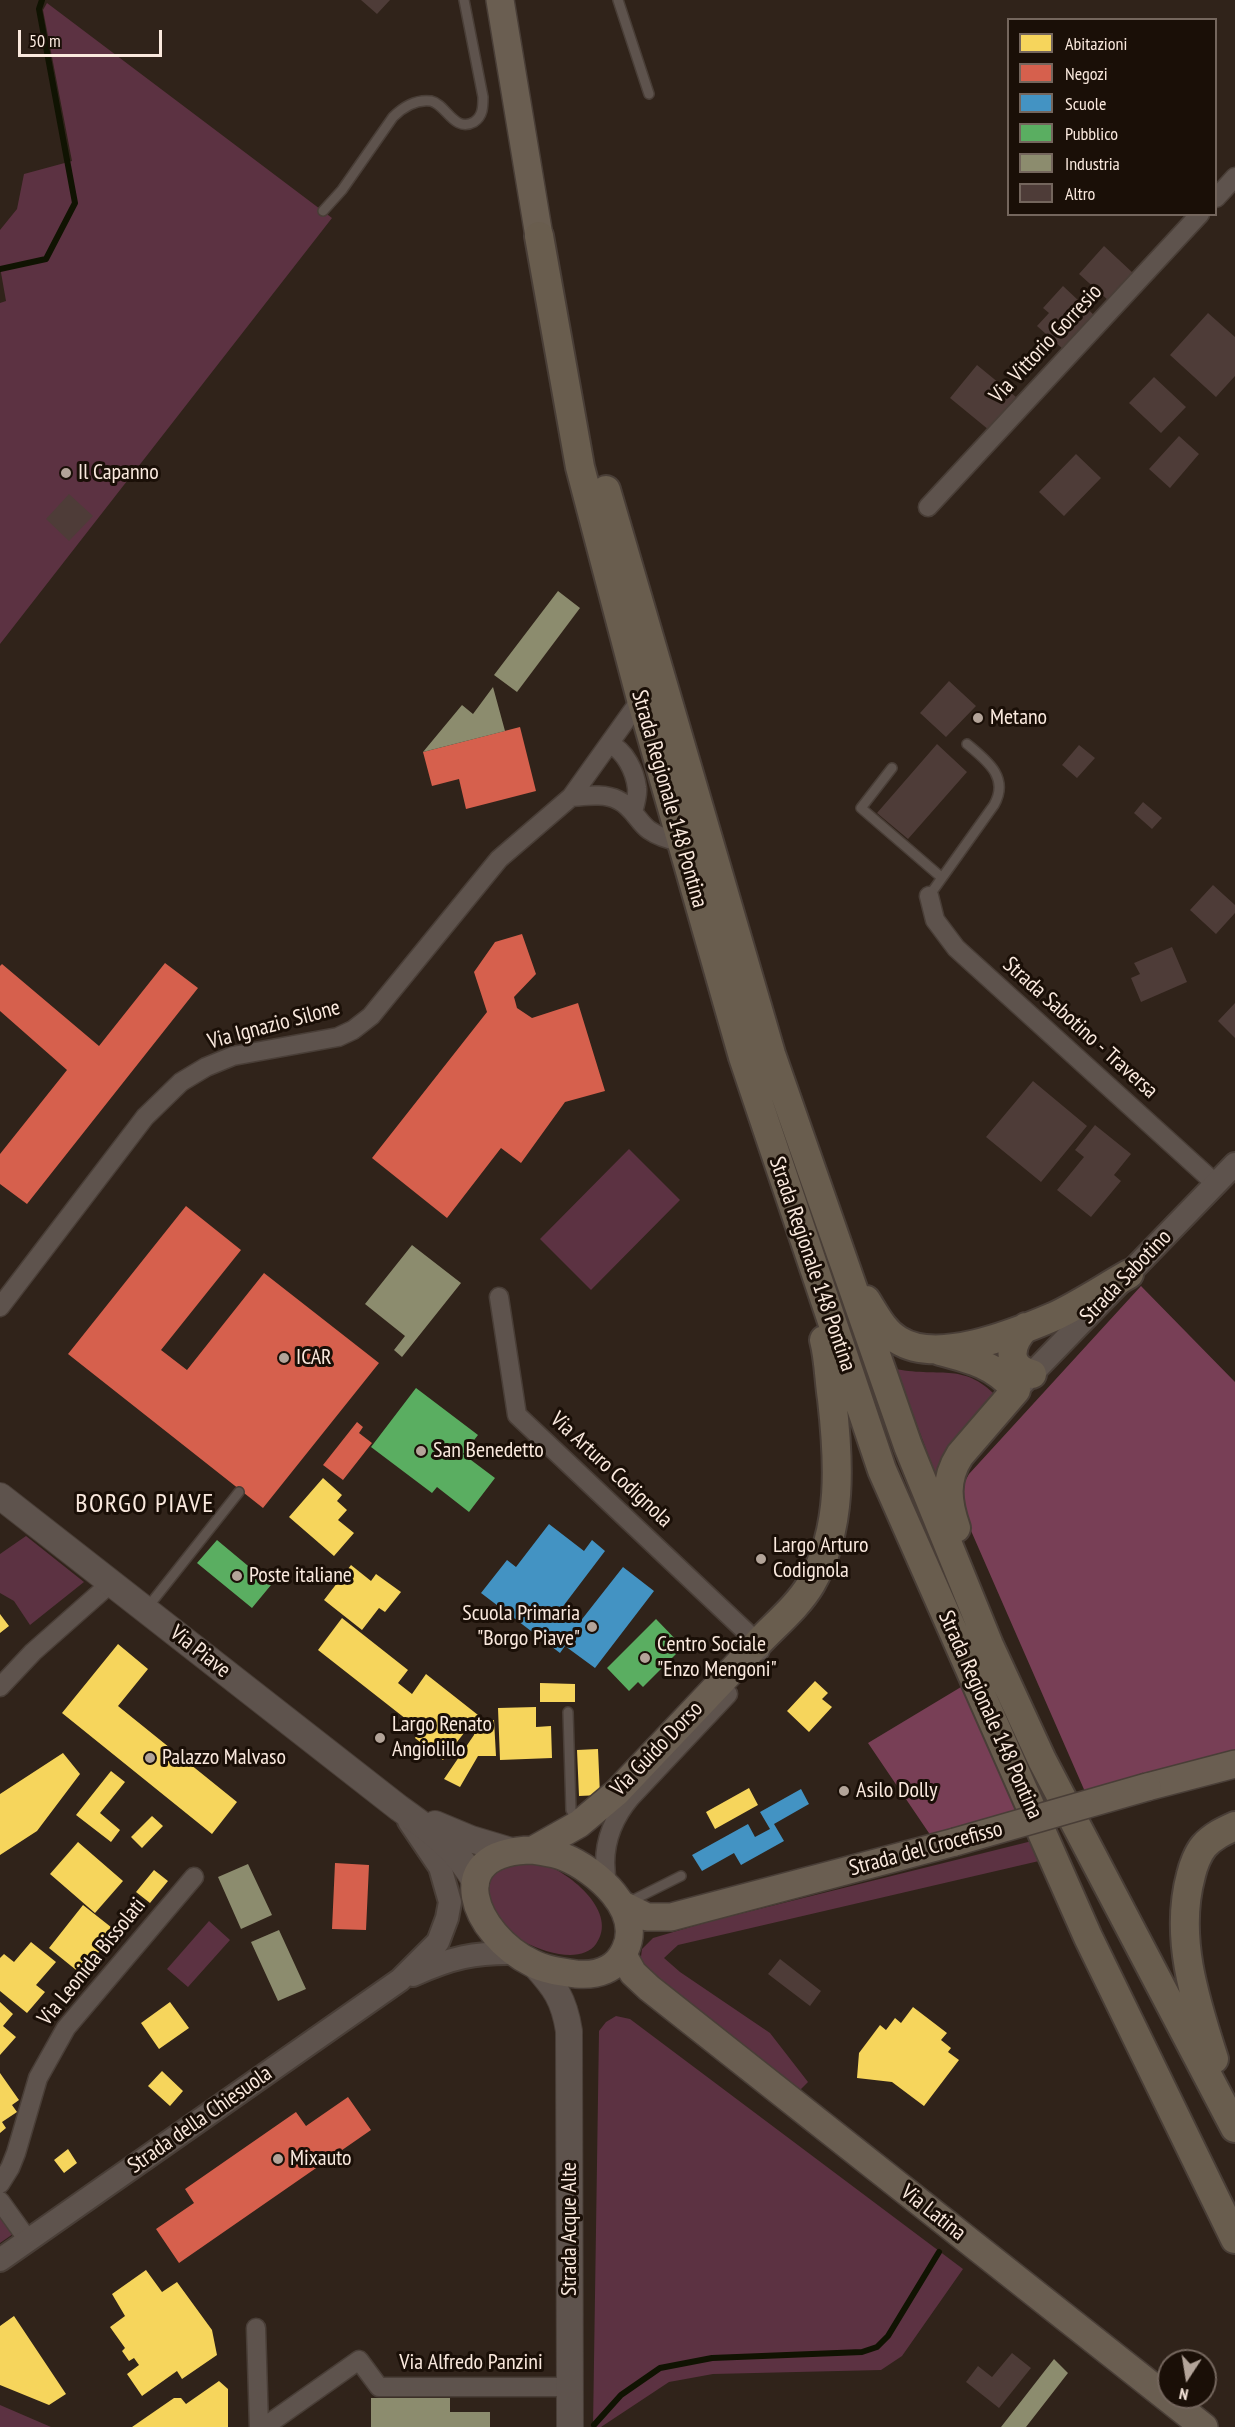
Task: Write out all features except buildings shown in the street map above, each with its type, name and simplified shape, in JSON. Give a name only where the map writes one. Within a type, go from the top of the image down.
[{"type":"highway","name":"Strada Regionale 148 Pontina","points":[[539,236],[580,467],[641,699],[743,1058],[882,1470],[1088,1937],[1235,2240]]},
{"type":"highway","name":"Strada Regionale 148 Pontina","points":[[539,236],[597,461],[771,1054],[908,1446],[989,1645],[1042,1760],[1235,2128]]},
{"type":"highway","points":[[758,1642],[800,1599],[815,1576],[831,1531],[836,1496],[836,1443],[826,1346],[792,1207]]},
{"type":"highway","points":[[840,1254],[880,1322],[893,1336],[915,1347],[940,1351],[989,1366],[1004,1377],[1024,1382]]},
{"type":"highway","points":[[940,1351],[971,1345],[1054,1317],[1129,1274]]},
{"type":"highway","points":[[1024,1382],[1012,1350],[1016,1337],[1026,1327]]},
{"type":"highway","points":[[989,1645],[975,1581],[949,1509],[948,1489],[951,1473],[960,1455],[1024,1382]]},
{"type":"highway","points":[[1235,1826],[1215,1836],[1203,1847],[1187,1890],[1184,1927],[1188,1963],[1200,2015],[1235,2128]]},
{"type":"main road","name":"Strada Regionale 148 Pontina","points":[[500,0],[539,236]]},
{"type":"main road","name":"Via Piave","points":[[0,1496],[453,1849],[464,1862],[476,1889]]},
{"type":"main road","name":"Via Guido Dorso","points":[[522,1850],[579,1824],[626,1783],[758,1642]]},
{"type":"main road","name":"Strada del Crocefisso","points":[[615,1896],[647,1917],[664,1918],[955,1842],[1235,1764]]},
{"type":"main road","name":"Via Piave","points":[[399,1808],[465,1837],[522,1850]]},
{"type":"main road","points":[[522,1850],[564,1857],[581,1866],[615,1896],[628,1925],[626,1948],[611,1967],[593,1974],[561,1971],[525,1959],[499,1939],[484,1921],[476,1889],[485,1862],[502,1853],[522,1850]]},
{"type":"main road","name":"Strada del Crocefisso","points":[[626,1948],[653,1927],[687,1913]]},
{"type":"main road","name":"Via Latina","points":[[626,1948],[633,1973],[662,1998],[1204,2427]]},
{"type":"main road","name":"Strada Acque Alte","points":[[525,1959],[558,1993],[565,2008],[569,2031],[570,2427]]},
{"type":"main road","name":"Strada Acque Alte","points":[[569,2031],[577,1995],[593,1974]]},
{"type":"main road","name":"Via Latina","points":[[593,1974],[662,1998]]},
{"type":"street","points":[[1217,196],[1235,177]]},
{"type":"street","name":"Via Vittorio Gorresio","points":[[928,507],[1198,216]]},
{"type":"street","name":"Via Ignazio Silone","points":[[0,1307],[145,1117],[171,1091],[197,1072],[233,1056],[338,1037],[358,1027],[376,1011],[499,859],[571,797],[641,699]]},
{"type":"street","points":[[610,744],[620,748],[632,768],[638,789],[633,812]]},
{"type":"street","points":[[571,797],[596,795],[619,800],[648,830],[667,839],[681,842]]},
{"type":"street","name":"Strada Sabotino - Traversa","points":[[929,896],[935,920],[952,944],[1216,1184]]},
{"type":"street","name":"Strada Sabotino","points":[[1024,1382],[1235,1164]]},
{"type":"street","name":"Via Arturo Codignola","points":[[499,1297],[518,1415],[758,1642]]},
{"type":"street","points":[[0,1687],[33,1652],[111,1583]]},
{"type":"street","name":"Via Guido Dorso","points":[[615,1896],[604,1873],[604,1854],[610,1831],[619,1814],[631,1797],[753,1667],[759,1656],[758,1642]]},
{"type":"street","name":"Strada della Chiesuola","points":[[399,1808],[428,1846],[440,1867],[446,1884],[450,1902],[449,1911],[438,1942]]},
{"type":"street","name":"Via Leonida Bissolati","points":[[0,2184],[16,2153],[29,2102],[38,2078],[66,2028],[194,1877]]},
{"type":"street","name":"Strada della Chiesuola","points":[[0,2260],[400,1980],[438,1942],[476,1889]]},
{"type":"street","name":"Strada della Chiesuola","points":[[400,1980],[456,1957],[488,1953],[525,1959]]},
{"type":"street","points":[[0,2201],[28,2240]]},
{"type":"street","points":[[256,2328],[259,2427]]},
{"type":"street","name":"Via Alfredo Panzini","points":[[264,2427],[359,2360],[379,2387],[570,2387]]},
{"type":"lane","points":[[323,211],[342,190],[393,117],[402,109],[423,100],[434,101],[453,120],[461,123],[469,124],[480,116],[483,97],[464,0]]},
{"type":"lane","points":[[618,0],[649,94]]},
{"type":"lane","points":[[929,896],[994,805],[999,792],[996,772],[987,760],[967,744]]},
{"type":"lane","points":[[892,768],[861,808],[941,878]]},
{"type":"lane","points":[[146,1610],[239,1492]]},
{"type":"lane","points":[[568,1712],[571,1810],[579,1824]]},
{"type":"lane","points":[[615,1896],[681,1876]]},
{"type":"shaded area","name":"Il Capanno","points":[[47,3],[332,218],[0,644],[0,303],[6,301],[0,267],[0,230],[17,209],[24,174],[72,161],[43,10]]},
{"type":"shaded area","points":[[629,1149],[680,1200],[591,1290],[540,1239]]},
{"type":"shaded area","points":[[1141,1286],[1235,1382],[1235,1752],[1086,1794],[965,1517],[958,1494],[969,1474]]},
{"type":"shaded area","points":[[896,1369],[964,1375],[987,1388],[1000,1400],[941,1462],[935,1473]]},
{"type":"shaded area","points":[[26,1536],[84,1582],[30,1625],[14,1601],[0,1593],[0,1554]]},
{"type":"shaded area","points":[[966,1684],[1024,1810],[933,1839],[868,1743]]},
{"type":"shaded area","points":[[1032,1841],[1039,1861],[678,1945],[664,1958],[680,1972],[770,2033],[808,2082],[797,2093],[640,1964],[642,1949],[653,1938],[711,1921]]},
{"type":"shaded area","points":[[507,1860],[543,1864],[578,1885],[597,1907],[601,1920],[601,1932],[596,1944],[586,1952],[573,1955],[558,1954],[526,1943],[500,1925],[492,1912],[485,1889],[492,1871]]},
{"type":"shaded area","points":[[209,1921],[230,1940],[188,1987],[167,1969]]},
{"type":"shaded area","points":[[616,2016],[630,2019],[963,2269],[902,2356],[881,2370],[713,2374],[669,2382],[601,2427],[593,2427],[599,2031],[606,2022]]},
{"type":"shaded area","points":[[0,2216],[13,2234],[0,2243]]},
{"type":"shaded area","points":[[0,2405],[51,2427],[0,2427]]},
{"type":"waterway","points":[[0,269],[46,259],[75,203],[39,9],[42,0]]},
{"type":"waterway","points":[[594,2425],[621,2395],[660,2368],[712,2358],[862,2352],[877,2347],[888,2336],[939,2252]]},
{"type":"place","name":"Il Capanno","points":[[66,473]]},
{"type":"place","name":"Metano","points":[[978,718]]},
{"type":"place","name":"ICAR","points":[[284,1358]]},
{"type":"place","name":"San Benedetto","points":[[421,1451]]},
{"type":"place","name":"Largo Arturo Codignola","points":[[761,1559]]},
{"type":"place","name":"Poste italiane","points":[[237,1576]]},
{"type":"place","name":"Scuola Primaria \"Borgo Piave\"","points":[[592,1627]]},
{"type":"place","name":"Centro Sociale \"Enzo Mengoni\"","points":[[645,1658]]},
{"type":"place","name":"Largo Renato Angiolillo","points":[[380,1738]]},
{"type":"place","name":"Palazzo Malvaso","points":[[150,1758]]},
{"type":"place","name":"Asilo Dolly","points":[[844,1791]]},
{"type":"place","name":"Mixauto","points":[[278,2159]]},
{"type":"district","name":"BORGO PIAVE","points":[[145,1505]]}]
